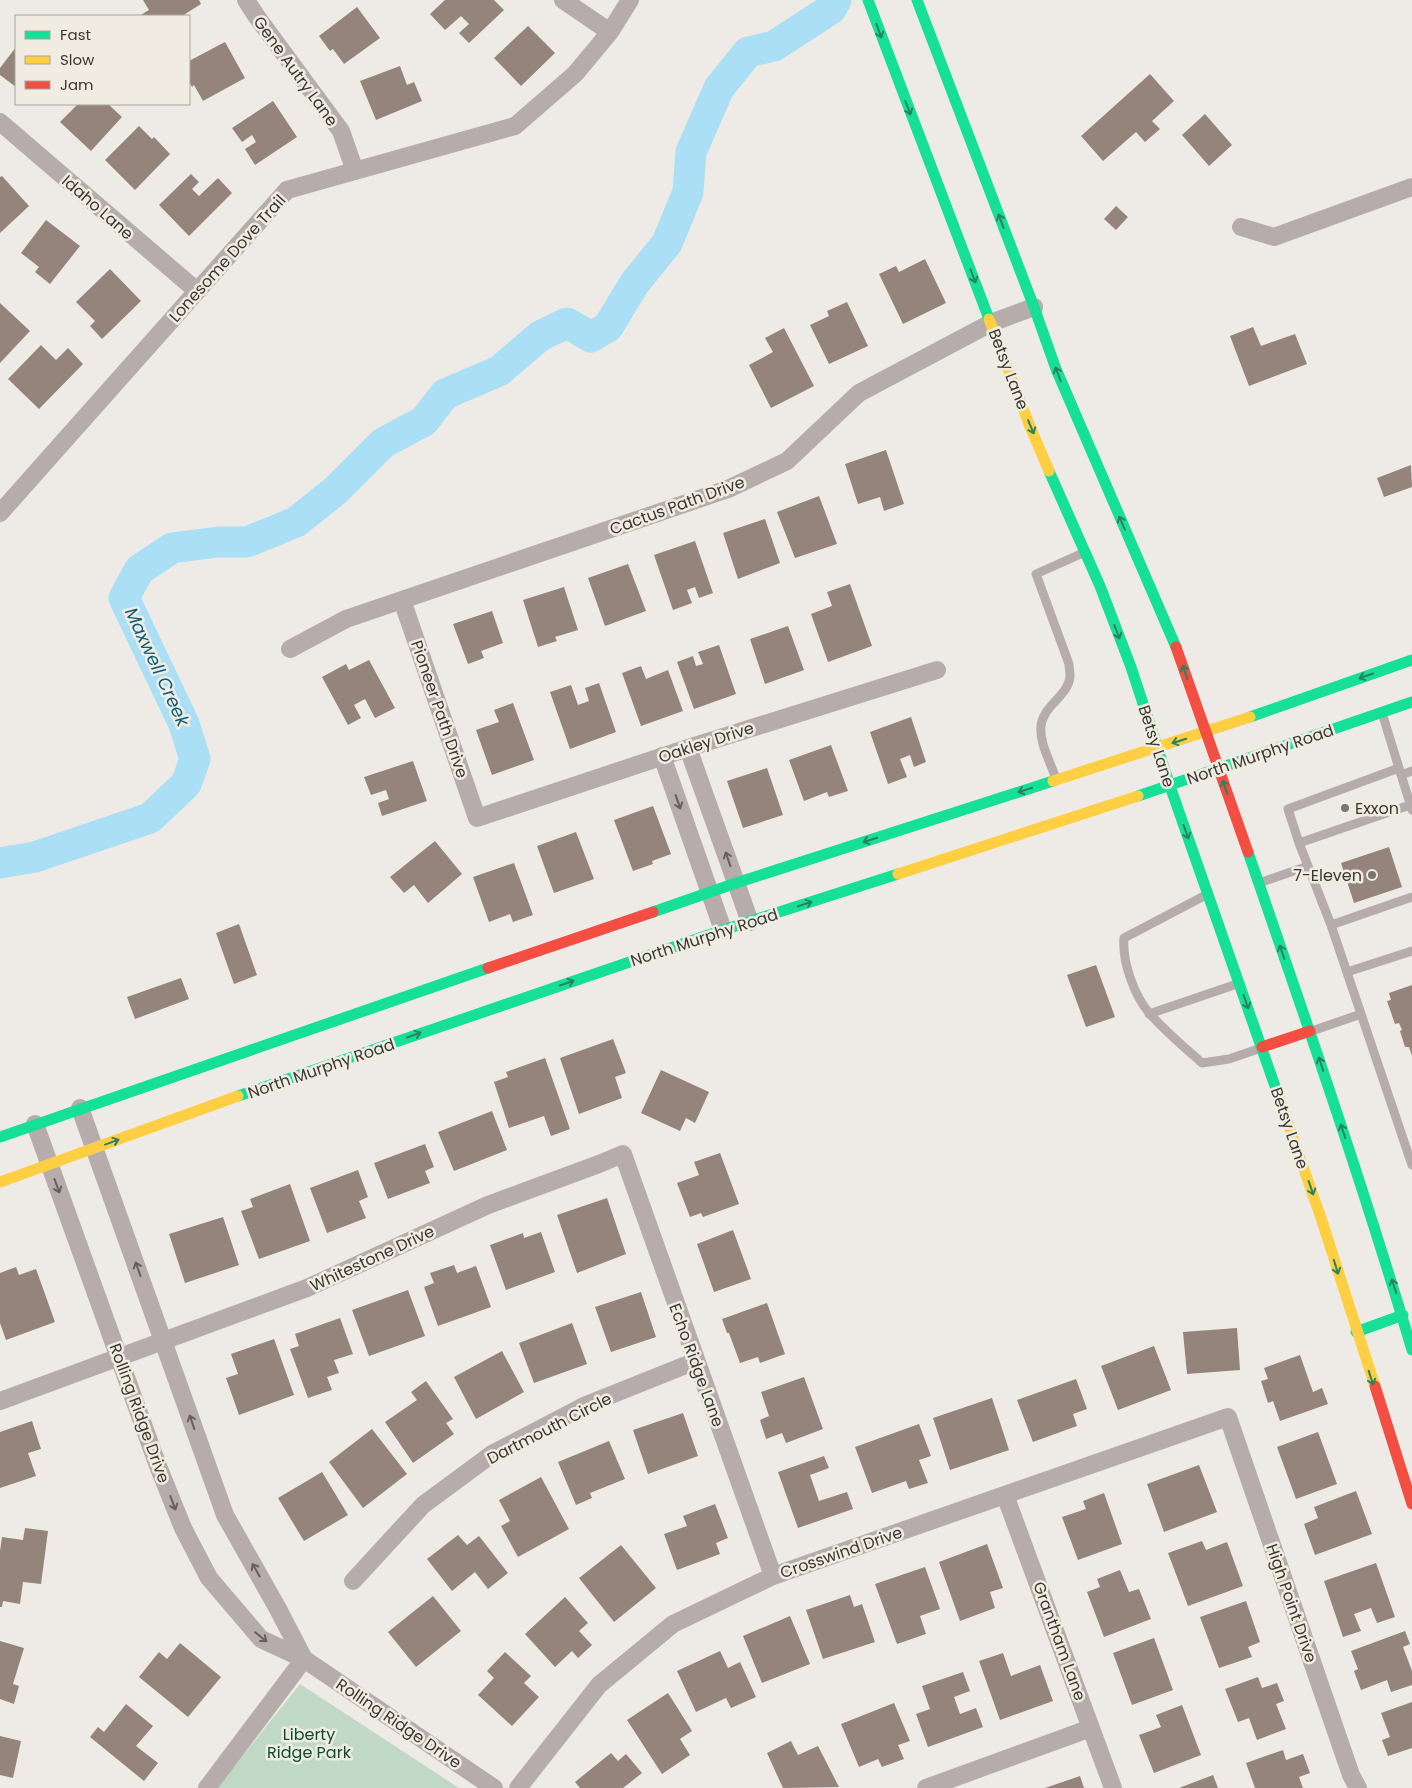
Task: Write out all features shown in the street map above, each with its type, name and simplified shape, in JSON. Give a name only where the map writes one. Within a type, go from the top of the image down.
[{"type":"main road","name":"Betsy Lane","points":[[868,0],[1029,424],[1086,552],[1131,668],[1170,786],[1322,1221],[1412,1504]]},
{"type":"main road","points":[[917,0],[1072,410],[1178,651],[1408,1314],[1412,1350]]},
{"type":"main road","points":[[0,1137],[736,883],[1158,748],[1412,660]]},
{"type":"main road","name":"North Murphy Road","points":[[0,1182],[294,1076],[723,930],[1170,786],[1412,702]]},
{"type":"main road","points":[[1262,1048],[1310,1031]]},
{"type":"main road","points":[[1356,1332],[1408,1314]]},
{"type":"street","name":"Gene Autry Lane","points":[[246,0],[340,131],[355,171]]},
{"type":"street","points":[[563,0],[610,32]]},
{"type":"street","name":"Lonesome Dove Trail","points":[[0,513],[287,190],[515,126],[575,74],[610,32],[630,0]]},
{"type":"street","name":"Idaho Lane","points":[[0,122],[197,291]]},
{"type":"street","points":[[1241,227],[1274,237],[1412,187]]},
{"type":"street","name":"Cactus Path Drive","points":[[290,649],[346,619],[728,490],[787,461],[859,393],[991,323],[1034,307]]},
{"type":"street","name":"Pioneer Path Drive","points":[[402,600],[477,818]]},
{"type":"street","name":"Oakley Drive","points":[[477,818],[662,756],[937,670]]},
{"type":"street","points":[[688,748],[750,922]]},
{"type":"street","points":[[662,756],[723,930]]},
{"type":"street","name":"Rolling Ridge Drive","points":[[80,1108],[225,1515],[304,1659]]},
{"type":"street","name":"Rolling Ridge Drive","points":[[35,1124],[158,1466],[182,1528],[209,1578],[261,1639],[304,1659],[494,1788]]},
{"type":"street","name":"Whitestone Drive","points":[[0,1401],[308,1288],[488,1205],[623,1154]]},
{"type":"street","name":"Echo Ridge Lane","points":[[623,1154],[773,1576]]},
{"type":"street","name":"Dartmouth Circle","points":[[354,1581],[423,1505],[492,1454],[586,1405],[696,1361]]},
{"type":"street","name":"Crosswind Drive","points":[[518,1788],[598,1685],[673,1624],[773,1576],[1228,1417]]},
{"type":"street","name":"High Point Drive","points":[[1228,1417],[1351,1775],[1358,1788]]},
{"type":"street","name":"Grantham Lane","points":[[1006,1495],[1113,1788]]},
{"type":"street","points":[[207,1788],[304,1659]]},
{"type":"street","points":[[926,1788],[1092,1728]]},
{"type":"lane","points":[[1057,780],[1041,738],[1040,725],[1046,712],[1065,690],[1070,677],[1069,664],[1036,574],[1086,552]]},
{"type":"lane","points":[[1299,843],[1411,807],[1382,712]]},
{"type":"lane","points":[[1412,771],[1400,771],[1288,809],[1299,843],[1331,925],[1412,1165]]},
{"type":"lane","points":[[1257,883],[1308,866]]},
{"type":"lane","points":[[1208,893],[1124,938],[1123,951],[1132,984],[1149,1014],[1202,1063],[1229,1059],[1262,1048]]},
{"type":"lane","points":[[1331,925],[1412,898]]},
{"type":"lane","points":[[1347,972],[1412,950]]},
{"type":"lane","points":[[1149,1014],[1240,983]]},
{"type":"lane","points":[[1310,1031],[1361,1014]]},
{"type":"green space","name":"Liberty Ridge Park","points":[[300,1684],[459,1788],[217,1788]]},
{"type":"building","points":[[143,0],[199,0],[201,4],[184,15],[141,15],[149,10]]},
{"type":"building","points":[[445,0],[494,0],[504,10],[469,43],[459,33],[469,24],[461,16],[445,30],[430,14]]},
{"type":"building","points":[[357,7],[380,38],[344,64],[333,49],[330,51],[319,36]]},
{"type":"building","points":[[528,26],[555,53],[521,86],[494,58]]},
{"type":"building","points":[[225,42],[245,78],[203,101],[194,85],[192,87],[190,83],[190,60]]},
{"type":"building","points":[[15,48],[15,86],[0,75],[0,68]]},
{"type":"building","points":[[400,66],[407,85],[414,82],[422,101],[376,120],[360,81]]},
{"type":"building","points":[[1150,74],[1174,101],[1152,121],[1160,129],[1145,142],[1136,132],[1103,161],[1081,136]]},
{"type":"building","points":[[273,101],[297,137],[255,165],[245,149],[256,142],[252,135],[242,142],[232,128]]},
{"type":"building","points":[[77,105],[109,105],[122,117],[91,151],[60,122]]},
{"type":"building","points":[[1205,114],[1232,145],[1209,166],[1182,135]]},
{"type":"building","points":[[139,126],[152,139],[154,137],[170,154],[135,190],[105,160]]},
{"type":"building","points":[[191,174],[199,182],[192,189],[199,196],[218,178],[232,193],[189,236],[159,205]]},
{"type":"building","points":[[2,176],[29,206],[0,233],[0,177]]},
{"type":"building","points":[[1116,206],[1128,217],[1116,230],[1104,219]]},
{"type":"building","points":[[46,220],[80,246],[50,284],[35,272],[39,267],[21,253]]},
{"type":"building","points":[[925,259],[946,303],[903,324],[879,274],[896,266],[899,272]]},
{"type":"building","points":[[110,269],[141,301],[102,339],[90,326],[95,321],[76,302]]},
{"type":"building","points":[[847,302],[868,346],[829,364],[810,325],[829,316],[827,311]]},
{"type":"building","points":[[0,303],[30,331],[0,363]]},
{"type":"building","points":[[1253,327],[1261,346],[1295,334],[1307,364],[1249,386],[1230,336]]},
{"type":"building","points":[[784,328],[814,386],[771,408],[749,365],[773,352],[765,338]]},
{"type":"building","points":[[41,345],[56,360],[68,348],[83,364],[39,409],[8,379]]},
{"type":"building","points":[[886,450],[904,504],[884,511],[880,497],[858,504],[845,464]]},
{"type":"building","points":[[1411,465],[1412,487],[1384,497],[1377,478]]},
{"type":"building","points":[[819,496],[837,544],[795,558],[777,512]]},
{"type":"building","points":[[765,519],[780,563],[738,579],[723,533]]},
{"type":"building","points":[[695,541],[713,593],[699,598],[695,587],[687,590],[692,603],[673,610],[654,555]]},
{"type":"building","points":[[628,564],[646,611],[605,626],[588,578]]},
{"type":"building","points":[[850,584],[872,646],[828,662],[811,614],[832,606],[827,592]]},
{"type":"building","points":[[564,587],[578,630],[555,637],[557,641],[538,647],[523,600]]},
{"type":"building","points":[[492,611],[503,643],[481,651],[484,658],[468,664],[453,624]]},
{"type":"building","points":[[788,626],[804,670],[765,684],[750,639]]},
{"type":"building","points":[[719,645],[736,694],[694,709],[677,662],[693,656],[696,666],[703,664],[698,652]]},
{"type":"building","points":[[369,660],[395,708],[375,718],[365,699],[354,705],[361,718],[348,725],[322,677],[346,664],[349,670]]},
{"type":"building","points":[[641,666],[646,679],[668,670],[683,711],[641,726],[622,673]]},
{"type":"building","points":[[599,683],[616,732],[570,749],[550,692],[571,685],[578,705],[589,701],[585,688]]},
{"type":"building","points":[[513,703],[534,760],[492,775],[476,730],[499,722],[494,710]]},
{"type":"building","points":[[911,717],[926,762],[914,767],[910,755],[900,759],[907,777],[888,784],[870,732]]},
{"type":"building","points":[[831,745],[848,791],[829,797],[827,792],[804,801],[789,760]]},
{"type":"building","points":[[413,761],[427,801],[382,816],[378,803],[389,799],[386,790],[371,795],[364,777]]},
{"type":"building","points":[[767,768],[783,815],[743,828],[727,781]]},
{"type":"building","points":[[653,806],[671,854],[652,861],[653,864],[633,871],[614,820]]},
{"type":"building","points":[[576,832],[594,879],[554,893],[537,846]]},
{"type":"building","points":[[435,841],[462,874],[428,903],[414,885],[404,893],[390,877]]},
{"type":"building","name":"7-Eleven","points":[[1389,847],[1402,887],[1354,903],[1341,863]]},
{"type":"building","points":[[514,863],[533,915],[513,922],[510,914],[489,922],[473,877]]},
{"type":"building","points":[[239,924],[257,975],[234,984],[216,933]]},
{"type":"building","points":[[1096,965],[1115,1017],[1086,1027],[1067,975]]},
{"type":"building","points":[[181,978],[189,999],[135,1019],[127,997]]},
{"type":"building","points":[[1412,985],[1412,1056],[1409,1047],[1405,1047],[1400,1031],[1402,1030],[1399,1023],[1395,1024],[1387,1001],[1391,1000],[1389,993]]},
{"type":"building","points":[[613,1039],[626,1073],[615,1077],[622,1098],[579,1114],[560,1058]]},
{"type":"building","points":[[545,1058],[570,1129],[551,1136],[544,1116],[509,1128],[494,1082],[508,1077],[506,1072]]},
{"type":"building","points":[[661,1070],[709,1092],[695,1123],[686,1118],[680,1131],[641,1113]]},
{"type":"building","points":[[492,1111],[507,1150],[454,1171],[438,1132]]},
{"type":"building","points":[[425,1144],[434,1167],[425,1171],[430,1183],[388,1199],[374,1163]]},
{"type":"building","points":[[720,1153],[739,1204],[703,1217],[701,1213],[690,1217],[677,1183],[699,1175],[694,1162]]},
{"type":"building","points":[[358,1170],[368,1197],[359,1201],[366,1218],[327,1233],[310,1188]]},
{"type":"building","points":[[290,1184],[310,1241],[259,1259],[241,1211],[253,1207],[250,1199]]},
{"type":"building","points":[[607,1198],[626,1254],[577,1273],[557,1215]]},
{"type":"building","points":[[223,1217],[239,1265],[185,1283],[169,1234]]},
{"type":"building","points":[[733,1230],[751,1279],[714,1292],[697,1244]]},
{"type":"building","points":[[541,1232],[555,1272],[506,1290],[490,1245],[523,1233],[524,1238]]},
{"type":"building","points":[[454,1265],[457,1273],[476,1266],[491,1307],[438,1326],[424,1287],[434,1283],[430,1273]]},
{"type":"building","points":[[16,1267],[19,1275],[36,1269],[55,1322],[6,1340],[0,1323],[0,1273]]},
{"type":"building","points":[[408,1290],[425,1336],[369,1356],[352,1310]]},
{"type":"building","points":[[641,1292],[656,1337],[611,1352],[595,1307]]},
{"type":"building","points":[[767,1303],[785,1354],[760,1363],[758,1357],[740,1363],[722,1319]]},
{"type":"building","points":[[340,1318],[353,1354],[334,1360],[339,1373],[327,1377],[332,1390],[308,1398],[290,1349],[299,1346],[295,1334]]},
{"type":"building","points":[[572,1323],[587,1364],[534,1383],[519,1343]]},
{"type":"building","points":[[1237,1328],[1240,1370],[1187,1374],[1183,1332]]},
{"type":"building","points":[[274,1339],[294,1395],[239,1415],[226,1378],[238,1374],[231,1354]]},
{"type":"building","points":[[1154,1346],[1171,1390],[1118,1410],[1101,1366]]},
{"type":"building","points":[[502,1351],[524,1392],[476,1419],[454,1377]]},
{"type":"building","points":[[1300,1355],[1313,1392],[1322,1388],[1328,1404],[1280,1421],[1273,1401],[1268,1403],[1261,1381],[1268,1379],[1264,1368]]},
{"type":"building","points":[[804,1377],[823,1429],[786,1443],[782,1433],[766,1439],[760,1420],[769,1416],[761,1392]]},
{"type":"building","points":[[1076,1379],[1087,1409],[1073,1414],[1077,1426],[1033,1442],[1017,1400]]},
{"type":"building","points":[[426,1381],[453,1419],[446,1423],[454,1434],[413,1463],[385,1422],[417,1400],[411,1392]]},
{"type":"building","points":[[992,1398],[1009,1450],[950,1470],[933,1418]]},
{"type":"building","points":[[683,1413],[698,1456],[648,1474],[633,1430]]},
{"type":"building","points":[[32,1421],[41,1449],[28,1453],[36,1476],[0,1488],[0,1432]]},
{"type":"building","points":[[919,1424],[931,1456],[919,1460],[928,1483],[909,1489],[906,1481],[872,1493],[855,1447]]},
{"type":"building","points":[[372,1429],[407,1474],[363,1508],[329,1462]]},
{"type":"building","points":[[1318,1432],[1337,1484],[1296,1499],[1277,1447]]},
{"type":"building","points":[[609,1441],[625,1479],[590,1493],[592,1498],[576,1505],[558,1462]]},
{"type":"building","points":[[824,1456],[829,1468],[810,1475],[819,1501],[847,1492],[853,1509],[798,1528],[778,1472]]},
{"type":"building","points":[[1199,1465],[1217,1512],[1164,1532],[1147,1484]]},
{"type":"building","points":[[322,1472],[348,1515],[304,1541],[278,1498]]},
{"type":"building","points":[[541,1477],[569,1529],[518,1557],[501,1526],[510,1521],[499,1500]]},
{"type":"building","points":[[1356,1491],[1372,1534],[1315,1555],[1304,1524],[1318,1518],[1314,1507]]},
{"type":"building","points":[[1104,1493],[1122,1544],[1078,1560],[1062,1517],[1086,1509],[1083,1501]]},
{"type":"building","points":[[715,1504],[728,1538],[716,1543],[720,1554],[677,1570],[664,1534],[687,1526],[683,1516]]},
{"type":"building","points":[[25,1528],[48,1531],[41,1584],[23,1582],[20,1604],[3,1601],[2,1607],[0,1607],[0,1551],[2,1537],[23,1540]]},
{"type":"building","points":[[458,1535],[467,1545],[479,1536],[508,1573],[488,1589],[475,1572],[452,1591],[427,1559]]},
{"type":"building","points":[[1202,1541],[1206,1550],[1227,1542],[1243,1586],[1188,1606],[1168,1553]]},
{"type":"building","points":[[987,1544],[1003,1588],[990,1592],[995,1608],[960,1621],[939,1562]]},
{"type":"building","points":[[621,1545],[656,1588],[614,1622],[579,1578]]},
{"type":"building","points":[[1376,1563],[1395,1617],[1377,1623],[1371,1608],[1354,1614],[1361,1631],[1343,1637],[1324,1581]]},
{"type":"building","points":[[925,1567],[940,1609],[920,1616],[926,1634],[897,1644],[875,1584]]},
{"type":"building","points":[[1120,1570],[1129,1592],[1139,1589],[1151,1619],[1104,1637],[1087,1592],[1100,1587],[1097,1579]]},
{"type":"building","points":[[850,1595],[854,1607],[862,1604],[875,1642],[823,1659],[806,1610]]},
{"type":"building","points":[[433,1596],[461,1631],[416,1667],[388,1632]]},
{"type":"building","points":[[565,1597],[588,1623],[579,1631],[592,1645],[578,1658],[572,1651],[555,1667],[525,1634]]},
{"type":"building","points":[[1246,1601],[1260,1642],[1248,1647],[1252,1657],[1219,1668],[1200,1617]]},
{"type":"building","points":[[790,1616],[810,1664],[762,1683],[743,1636]]},
{"type":"building","points":[[1405,1631],[1410,1644],[1403,1647],[1412,1671],[1412,1685],[1391,1692],[1387,1680],[1361,1690],[1354,1671],[1358,1669],[1351,1651]]},
{"type":"building","points":[[1154,1638],[1173,1690],[1132,1705],[1113,1653]]},
{"type":"building","points":[[0,1641],[24,1648],[13,1684],[19,1686],[14,1704],[0,1699]]},
{"type":"building","points":[[180,1643],[221,1677],[188,1717],[139,1677],[159,1652],[167,1659]]},
{"type":"building","points":[[720,1651],[728,1668],[740,1662],[756,1697],[731,1708],[726,1698],[696,1712],[677,1671]]},
{"type":"building","points":[[505,1652],[531,1676],[524,1683],[539,1697],[512,1726],[478,1695],[494,1678],[487,1671]]},
{"type":"building","points":[[1003,1653],[1011,1676],[1040,1665],[1053,1701],[1000,1720],[979,1661]]},
{"type":"building","points":[[963,1672],[970,1691],[954,1697],[960,1714],[976,1708],[983,1727],[928,1747],[916,1714],[930,1709],[922,1686]]},
{"type":"building","points":[[1258,1677],[1262,1688],[1277,1683],[1284,1701],[1276,1704],[1286,1729],[1257,1740],[1249,1718],[1238,1722],[1225,1689]]},
{"type":"building","points":[[668,1693],[692,1731],[680,1739],[690,1755],[662,1774],[627,1720]]},
{"type":"building","points":[[1412,1702],[1412,1748],[1388,1756],[1382,1740],[1390,1737],[1381,1713]]},
{"type":"building","points":[[894,1703],[910,1741],[898,1745],[904,1759],[882,1767],[878,1759],[859,1767],[841,1724]]},
{"type":"building","points":[[126,1704],[153,1726],[136,1746],[158,1763],[144,1781],[90,1737],[98,1727],[104,1732]]},
{"type":"building","points":[[1182,1705],[1201,1755],[1154,1773],[1139,1735],[1161,1727],[1156,1715]]},
{"type":"building","points":[[0,1736],[21,1741],[13,1778],[0,1775]]},
{"type":"building","points":[[791,1741],[798,1755],[818,1746],[839,1787],[783,1788],[767,1753]]},
{"type":"building","points":[[1283,1750],[1286,1760],[1303,1754],[1310,1773],[1299,1777],[1303,1788],[1255,1788],[1246,1763]]},
{"type":"building","points":[[611,1753],[618,1761],[626,1754],[642,1773],[623,1788],[580,1788],[575,1782]]},
{"type":"building","points":[[1213,1775],[1218,1788],[1179,1788]]},
{"type":"building","points":[[1080,1776],[1084,1788],[1045,1788]]},
{"type":"waterway","name":"Maxwell Creek","points":[[0,863],[35,857],[150,818],[186,784],[195,759],[184,724],[124,598],[139,570],[172,548],[218,542],[247,542],[296,522],[335,491],[383,443],[424,421],[445,394],[499,371],[540,336],[567,323],[591,337],[608,327],[634,284],[667,243],[688,192],[691,152],[719,88],[748,52],[774,46],[831,9],[836,0]]},
{"type":"traffic: fast","points":[[868,0],[989,319]]},
{"type":"traffic: fast","points":[[917,0],[1056,369],[1176,647]]},
{"type":"traffic: fast","points":[[1049,471],[1100,586],[1131,667],[1170,786],[1284,1112]]},
{"type":"traffic: fast","points":[[1250,717],[1412,660]]},
{"type":"traffic: fast","points":[[1138,796],[1412,702]]},
{"type":"traffic: fast","points":[[653,912],[736,883],[1053,781]]},
{"type":"traffic: fast","points":[[1248,852],[1353,1162],[1412,1350]]},
{"type":"traffic: fast","points":[[238,1096],[723,930],[898,874]]},
{"type":"traffic: fast","points":[[0,1137],[488,968]]},
{"type":"traffic: fast","points":[[1356,1332],[1403,1315]]},
{"type":"traffic: slow","points":[[989,319],[1049,471]]},
{"type":"traffic: slow","points":[[1053,781],[1250,717]]},
{"type":"traffic: slow","points":[[898,874],[1138,796]]},
{"type":"traffic: slow","points":[[0,1182],[238,1096]]},
{"type":"traffic: slow","points":[[1284,1112],[1322,1221],[1375,1386]]},
{"type":"traffic: jam","points":[[1176,647],[1248,852]]},
{"type":"traffic: jam","points":[[488,968],[653,912]]},
{"type":"traffic: jam","points":[[1262,1047],[1310,1031]]},
{"type":"traffic: jam","points":[[1375,1386],[1412,1504]]},
{"type":"place","name":"Exxon","points":[[1345,808]]},
{"type":"place","name":"7-Eleven","points":[[1372,875]]}]
